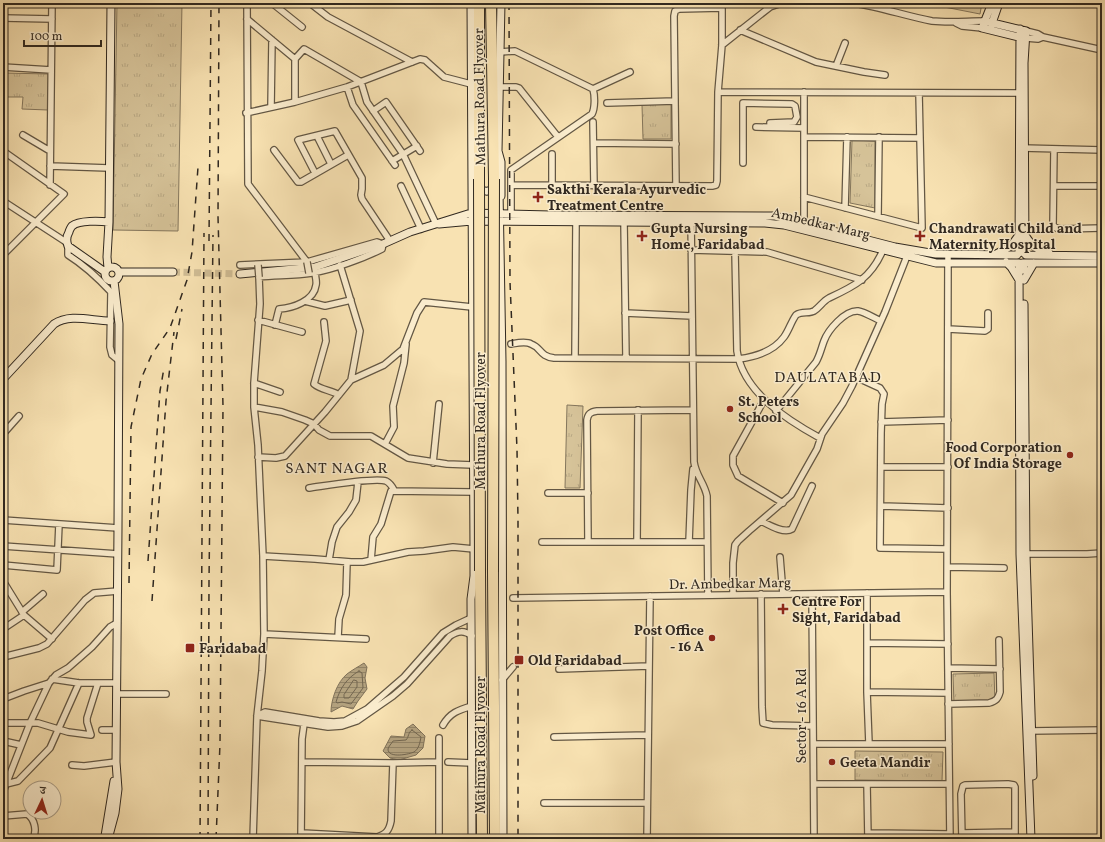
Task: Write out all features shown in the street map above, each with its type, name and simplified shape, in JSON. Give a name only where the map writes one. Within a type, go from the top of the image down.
[{"type":"highway","name":"Mathura Road Flyover","points":[[479,3],[480,628]]},
{"type":"highway","name":"Mathura Road Flyover","points":[[491,3],[494,179],[493,572],[495,839]]},
{"type":"highway","points":[[473,581],[480,628],[482,839]]},
{"type":"street","points":[[50,185],[52,3]]},
{"type":"street","points":[[110,3],[109,222],[105,276],[108,280],[114,281]]},
{"type":"street","points":[[247,3],[246,113],[248,184],[307,262],[316,284],[314,292],[305,301],[292,307],[279,309],[275,325]]},
{"type":"street","points":[[272,3],[302,27]]},
{"type":"street","points":[[310,3],[328,17],[412,62]]},
{"type":"street","points":[[472,3],[471,213],[474,549],[471,599],[472,839]]},
{"type":"street","points":[[500,213],[498,151],[501,3]]},
{"type":"street","points":[[722,45],[770,7],[782,3]]},
{"type":"street","points":[[854,3],[933,21],[956,23],[962,26],[987,25],[1038,39],[1043,38],[1102,50]]},
{"type":"street","points":[[987,25],[992,3]]},
{"type":"street","points":[[987,25],[999,3]]},
{"type":"street","points":[[511,185],[676,187],[716,185],[718,92],[722,45],[722,5],[679,9],[675,11],[676,187]]},
{"type":"street","points":[[3,18],[52,19]]},
{"type":"street","points":[[247,19],[295,59]]},
{"type":"street","points":[[740,30],[816,62],[885,75]]},
{"type":"street","points":[[1023,34],[1022,280],[1026,363],[1023,554],[1035,839]]},
{"type":"street","points":[[271,107],[272,40]]},
{"type":"street","points":[[836,66],[845,43]]},
{"type":"street","points":[[240,274],[314,267],[386,243],[410,232],[437,224],[403,154],[368,102],[361,82],[304,49],[295,59],[295,102]]},
{"type":"street","points":[[500,52],[515,51],[593,89]]},
{"type":"street","points":[[246,113],[295,102],[347,87],[420,58],[425,60],[444,77],[471,84]]},
{"type":"street","points":[[3,67],[52,70]]},
{"type":"street","points":[[593,89],[630,72]]},
{"type":"street","points":[[347,87],[353,105],[394,163],[403,154],[419,149],[386,102],[373,111]]},
{"type":"street","points":[[499,87],[519,88],[558,137]]},
{"type":"street","points":[[511,214],[511,173],[513,168],[593,113],[593,89]]},
{"type":"street","points":[[718,92],[1022,93]]},
{"type":"street","points":[[778,92],[778,104]]},
{"type":"street","points":[[804,92],[804,227]]},
{"type":"street","points":[[804,197],[922,228],[919,93]]},
{"type":"street","points":[[607,103],[675,101]]},
{"type":"street","points":[[743,163],[743,103],[792,104],[795,106],[797,117],[794,122],[770,123]]},
{"type":"street","points":[[593,122],[594,186]]},
{"type":"street","points":[[756,127],[804,128]]},
{"type":"street","points":[[315,174],[298,140],[335,131],[362,178],[362,199],[386,243]]},
{"type":"street","points":[[23,134],[50,151]]},
{"type":"street","points":[[317,136],[331,164]]},
{"type":"street","points":[[804,137],[920,138]]},
{"type":"street","points":[[845,208],[847,137]]},
{"type":"street","points":[[878,216],[879,137]]},
{"type":"street","points":[[594,143],[676,144]]},
{"type":"street","points":[[1022,148],[1102,150]]},
{"type":"street","points":[[1054,149],[1053,225],[1056,228],[1061,229],[1102,228]]},
{"type":"street","points":[[274,150],[298,182],[348,155]]},
{"type":"street","points":[[3,151],[64,194],[3,255]]},
{"type":"street","points":[[498,151],[501,162],[500,273],[502,360],[503,839]]},
{"type":"street","points":[[552,154],[552,186]]},
{"type":"street","points":[[50,166],[109,168]]},
{"type":"street","points":[[472,183],[483,191],[495,189],[499,183]]},
{"type":"street","points":[[401,186],[421,229]]},
{"type":"street","points":[[1054,186],[1102,186]]},
{"type":"street","points":[[3,201],[37,222],[106,270]]},
{"type":"street","name":"Ambedkar Marg","points":[[437,224],[471,213],[691,218]]},
{"type":"street","name":"Ambedkar Marg","points":[[437,224],[472,221],[624,222],[691,218],[774,216],[804,227],[883,250],[936,262],[1006,262],[1022,257],[1034,263],[1102,263]]},
{"type":"street","points":[[691,218],[694,462],[695,471],[704,485],[707,496],[708,595]]},
{"type":"street","points":[[109,222],[82,222],[72,226],[67,235],[67,244],[68,255],[86,268],[111,292],[111,350],[112,355],[118,360]]},
{"type":"street","points":[[575,357],[576,222]]},
{"type":"street","points":[[624,222],[626,358]]},
{"type":"street","name":"Ambedkar Marg","points":[[804,227],[895,247],[936,254],[1022,257],[1102,256]]},
{"type":"street","points":[[994,255],[1011,246],[1022,235]]},
{"type":"street","points":[[1022,235],[1036,248],[1057,256]]},
{"type":"street","points":[[240,265],[307,262],[377,242],[386,243]]},
{"type":"street","points":[[259,277],[312,273],[340,265],[378,251],[382,249],[386,243]]},
{"type":"street","points":[[691,250],[767,252],[862,280]]},
{"type":"street","points":[[511,344],[532,344],[547,357],[750,357],[768,350],[784,338],[796,315],[814,311],[828,299],[843,292],[862,280],[873,270],[883,250]]},
{"type":"street","points":[[735,252],[738,358],[743,370],[764,400],[776,411],[820,438]]},
{"type":"street","points":[[867,784],[868,836],[950,836],[947,592],[948,254]]},
{"type":"street","points":[[733,595],[733,563],[735,545],[783,503],[796,488],[820,438],[843,403],[856,377],[907,256]]},
{"type":"street","points":[[1006,262],[1022,280]]},
{"type":"street","points":[[1022,280],[1034,263]]},
{"type":"street","points":[[253,839],[257,716],[264,634],[258,457],[254,407],[254,383],[260,304],[258,265]]},
{"type":"street","points":[[340,265],[360,331],[351,380]]},
{"type":"street","points":[[472,272],[481,266],[486,265],[492,266],[500,273]]},
{"type":"street","points":[[106,270],[114,267],[119,272],[173,272]]},
{"type":"street","points":[[114,281],[118,278],[119,272]]},
{"type":"street","points":[[108,839],[116,807],[118,789],[116,771],[116,730],[118,591],[118,324],[114,281]]},
{"type":"street","points":[[305,301],[325,306],[351,300]]},
{"type":"street","points":[[258,457],[276,458],[285,456],[351,380],[390,361],[403,349],[417,313],[424,302],[472,307]]},
{"type":"street","points":[[776,411],[816,362],[825,338],[846,314],[858,311],[881,320]]},
{"type":"street","points":[[625,313],[692,316]]},
{"type":"street","points":[[948,329],[985,331],[988,329],[988,313]]},
{"type":"street","points":[[3,379],[59,320],[74,318],[110,321]]},
{"type":"street","points":[[258,320],[302,332]]},
{"type":"street","points":[[324,322],[326,341],[314,384],[317,387],[331,390],[339,394]]},
{"type":"street","points":[[385,444],[394,427],[393,406],[405,359],[406,343]]},
{"type":"street","points":[[856,377],[880,388],[884,392],[881,422],[880,548],[947,549]]},
{"type":"street","points":[[254,383],[280,392]]},
{"type":"street","points":[[764,400],[733,456],[733,465],[738,476],[783,503]]},
{"type":"street","points":[[433,462],[439,404]]},
{"type":"street","points":[[254,407],[282,412],[314,424],[319,430],[330,436],[371,436],[408,458],[447,464],[473,465]]},
{"type":"street","points":[[637,542],[638,410]]},
{"type":"street","points":[[588,542],[588,416],[593,411],[693,410]]},
{"type":"street","points":[[3,434],[19,416]]},
{"type":"street","points":[[881,422],[948,420]]},
{"type":"street","points":[[689,542],[691,490],[694,462]]},
{"type":"street","points":[[881,467],[948,467]]},
{"type":"street","points":[[308,488],[358,482],[384,481],[388,482],[394,490]]},
{"type":"street","points":[[329,560],[332,542],[337,528],[350,512],[356,500],[358,482]]},
{"type":"street","points":[[761,521],[779,529],[792,529],[812,486]]},
{"type":"street","points":[[371,560],[373,537],[381,524],[390,493],[394,490],[473,492]]},
{"type":"street","points":[[548,493],[588,493]]},
{"type":"street","points":[[880,506],[948,508]]},
{"type":"street","points":[[3,520],[118,528]]},
{"type":"street","points":[[3,565],[57,570],[59,524]]},
{"type":"street","points":[[542,542],[707,542]]},
{"type":"street","points":[[3,546],[118,554]]},
{"type":"street","points":[[262,556],[347,562],[371,560],[408,552],[453,547],[474,549]]},
{"type":"street","points":[[1023,554],[1087,554],[1102,552]]},
{"type":"street","points":[[780,557],[783,594]]},
{"type":"street","points":[[338,637],[339,619],[346,595],[347,562]]},
{"type":"street","points":[[948,567],[1004,568]]},
{"type":"street","points":[[3,581],[23,614],[52,640]]},
{"type":"street","points":[[3,657],[39,648],[52,640],[85,600],[94,593],[118,591]]},
{"type":"street","name":"Dr. Ambedkar Marg","points":[[513,598],[947,592]]},
{"type":"street","points":[[867,593],[867,692],[869,744]]},
{"type":"street","points":[[3,629],[23,614],[43,594]]},
{"type":"street","points":[[761,594],[763,723],[772,725],[813,726]]},
{"type":"street","name":"Sector - 16 A Rd","points":[[812,594],[814,839]]},
{"type":"street","points":[[647,839],[650,596]]},
{"type":"street","points":[[257,716],[265,712],[319,721],[345,721],[366,709],[404,677],[443,633],[471,618]]},
{"type":"street","points":[[3,792],[30,723],[51,681],[56,675],[80,658],[92,647],[106,630],[117,623]]},
{"type":"street","points":[[257,716],[328,727],[342,726],[357,721],[393,696],[407,684],[450,636],[455,633],[462,632],[472,636]]},
{"type":"street","points":[[264,634],[366,639]]},
{"type":"street","points":[[948,704],[989,703],[996,701],[1000,692],[999,640]]},
{"type":"street","points":[[867,643],[948,644]]},
{"type":"street","points":[[559,669],[649,666]]},
{"type":"street","points":[[502,680],[513,667]]},
{"type":"street","points":[[948,668],[1000,668]]},
{"type":"street","points":[[3,699],[51,681],[117,683]]},
{"type":"street","points":[[6,784],[18,781],[50,748],[79,683]]},
{"type":"street","points":[[3,723],[30,723],[46,725],[79,734],[91,735],[87,718],[98,683]]},
{"type":"street","points":[[867,692],[948,693]]},
{"type":"street","points":[[117,694],[166,694]]},
{"type":"street","points":[[443,725],[448,717],[456,710],[472,706]]},
{"type":"street","points":[[304,724],[302,739],[302,836],[377,837],[385,835],[389,830],[391,821],[392,763]]},
{"type":"street","points":[[102,730],[116,730]]},
{"type":"street","points":[[1030,731],[1102,730]]},
{"type":"street","points":[[1030,731],[1031,839]]},
{"type":"street","points":[[554,737],[648,735]]},
{"type":"street","points":[[439,738],[439,839]]},
{"type":"street","points":[[3,742],[21,745]]},
{"type":"street","points":[[814,744],[949,744]]},
{"type":"street","points":[[72,765],[84,766],[116,762]]},
{"type":"street","points":[[302,762],[439,762]]},
{"type":"street","points":[[448,762],[472,763]]},
{"type":"street","points":[[104,839],[110,812],[116,771]]},
{"type":"street","points":[[814,784],[949,784]]},
{"type":"street","points":[[1015,832],[962,836],[961,794],[963,786],[1014,785],[1015,787],[1015,832],[1015,839]]},
{"type":"street","points":[[544,803],[647,803]]},
{"type":"street","points":[[3,816],[30,815],[36,828],[33,839]]},
{"type":"green space","points":[[117,3],[182,3],[178,231],[113,230]]},
{"type":"green space","points":[[924,3],[982,3],[980,14]]},
{"type":"green space","points":[[3,73],[49,74],[48,110],[22,109],[23,97],[3,97]]},
{"type":"green space","points":[[671,104],[671,139],[643,139],[642,105]]},
{"type":"green space","points":[[852,140],[875,141],[875,208],[850,203]]},
{"type":"green space","points":[[567,405],[583,406],[580,488],[565,488]]},
{"type":"green space","points":[[994,673],[995,703],[954,704],[953,674]]},
{"type":"green space","points":[[855,751],[943,752],[942,781],[855,780]]},
{"type":"water","points":[[364,663],[367,667],[365,678],[367,689],[353,709],[342,706],[331,712],[333,697],[343,677]]},
{"type":"water","points":[[413,724],[425,736],[423,748],[416,755],[399,760],[390,758],[383,751],[391,736],[404,737],[406,729]]},
{"type":"tunnel","points":[[173,272],[240,274]]},
{"type":"railway","points":[[209,241],[211,3]]},
{"type":"railway","points":[[216,839],[220,744],[223,406],[218,216],[219,3]]},
{"type":"railway","points":[[509,3],[510,282],[517,449],[518,521],[518,839]]},
{"type":"railway","points":[[129,583],[131,427],[141,379],[152,354],[170,328],[187,280],[192,252],[198,167]]},
{"type":"railway","points":[[200,839],[204,233]]},
{"type":"railway","points":[[208,839],[213,235]]},
{"type":"railway","points":[[176,339],[182,309]]},
{"type":"railway","points":[[152,601],[166,401],[174,332]]},
{"type":"railway","points":[[148,561],[160,391],[164,368]]},
{"type":"place","name":"Sakthi Kerala Ayurvedic Treatment Centre","points":[[538,197]]},
{"type":"place","name":"Gupta Nursing Home, Faridabad","points":[[642,236]]},
{"type":"place","name":"Chandrawati Child and Maternity Hospital","points":[[920,236]]},
{"type":"place","name":"St. Peters School","points":[[730,409]]},
{"type":"place","name":"Food Corporation Of India Storage","points":[[1070,455]]},
{"type":"place","name":"Centre For Sight, Faridabad","points":[[783,609]]},
{"type":"place","name":"Post Office - 16 A","points":[[712,638]]},
{"type":"place","name":"Faridabad","points":[[190,648]]},
{"type":"place","name":"Old Faridabad","points":[[519,660]]},
{"type":"place","name":"Geeta Mandir","points":[[832,762]]},
{"type":"district","name":"DAULATABAD","points":[[828,377]]},
{"type":"district","name":"SANT NAGAR","points":[[337,468]]}]
